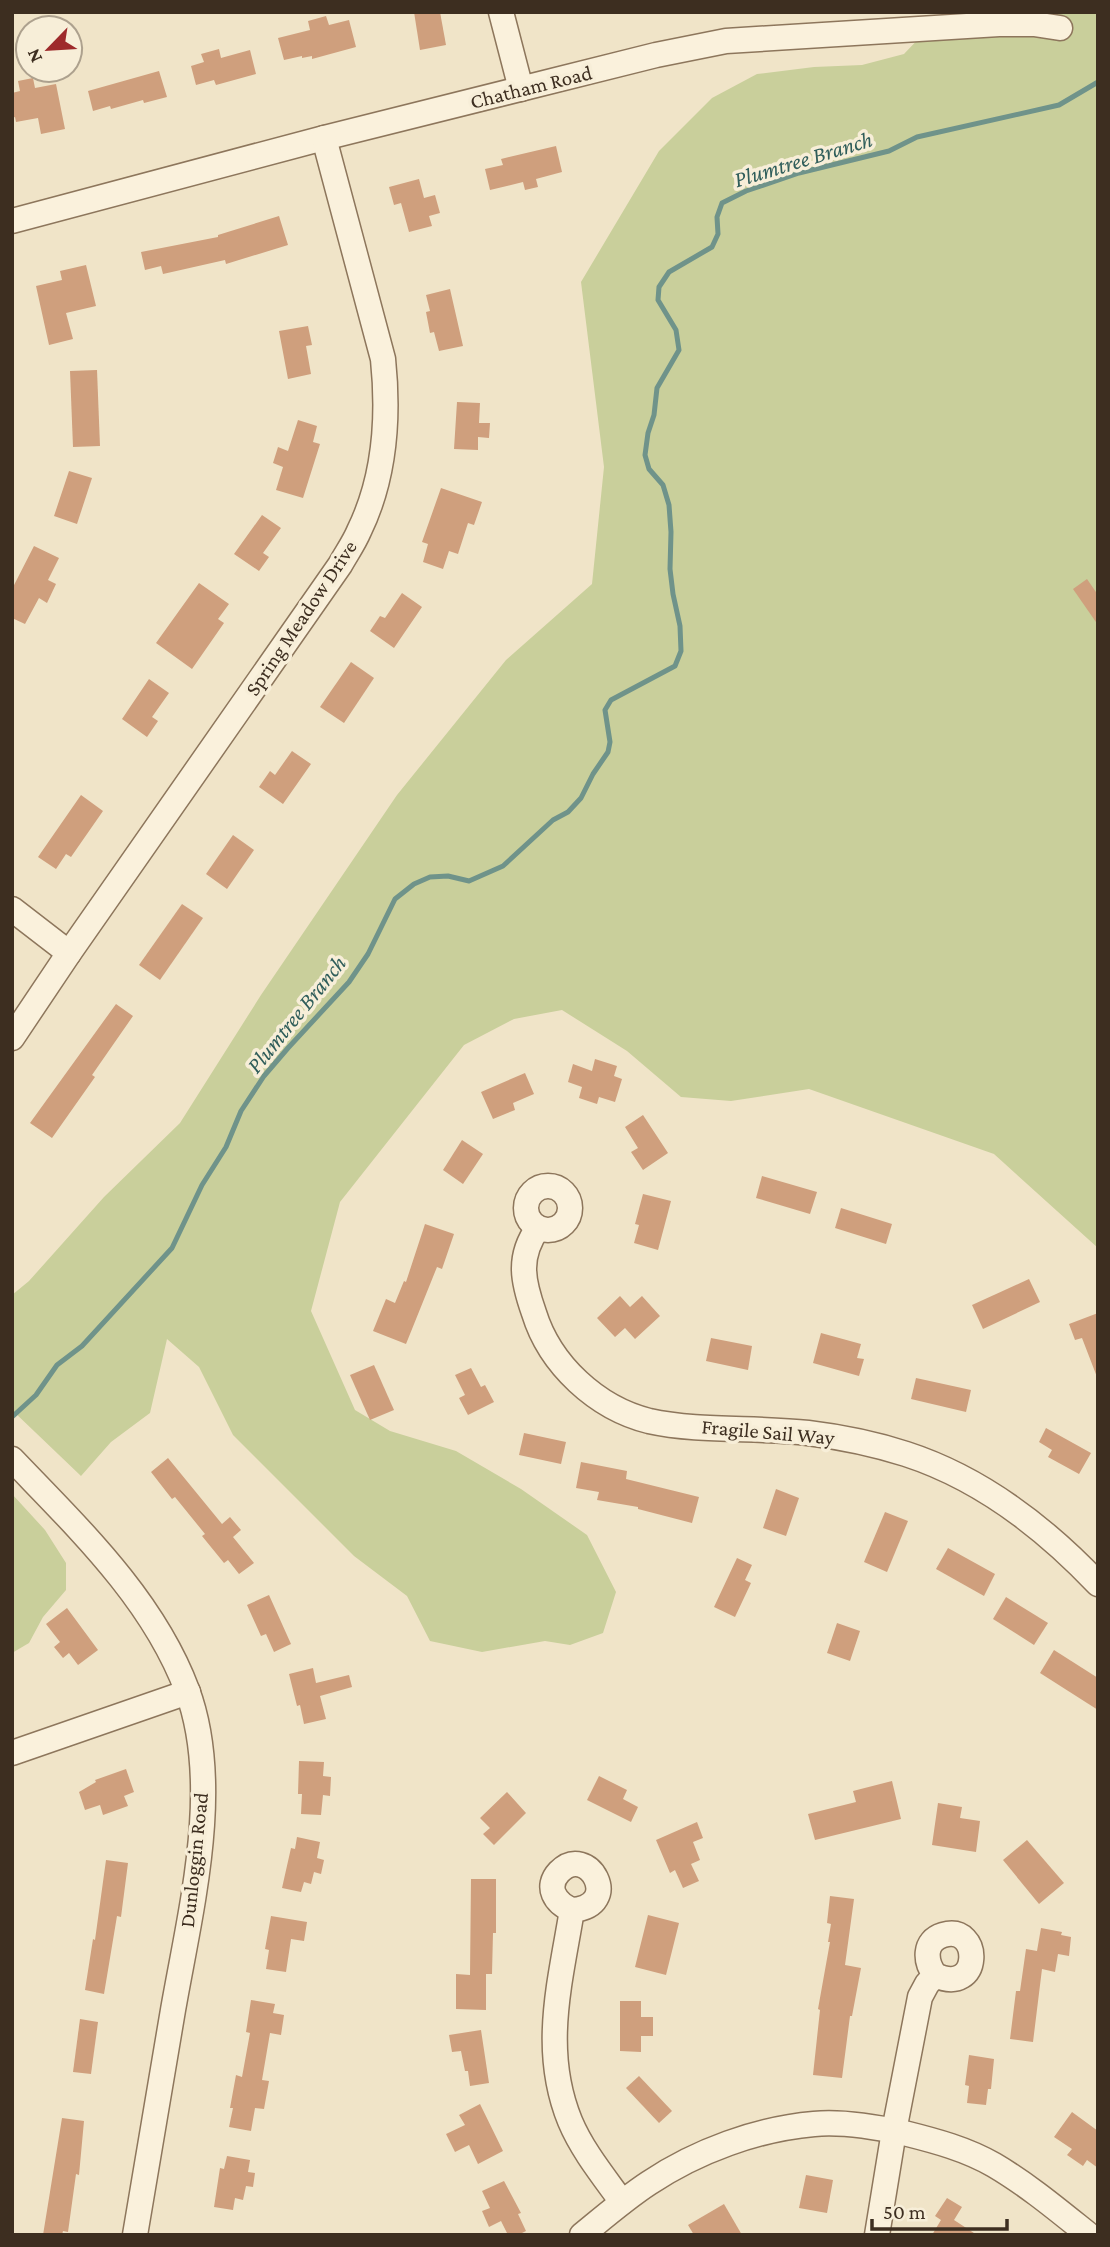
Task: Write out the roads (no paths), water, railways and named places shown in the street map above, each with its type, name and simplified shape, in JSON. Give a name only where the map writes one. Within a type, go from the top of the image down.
[{"type":"street","points":[[500,12],[521,89]]},
{"type":"street","name":"Chatham Road","points":[[12,222],[324,138],[656,55],[726,41],[999,24],[1034,24],[1060,28]]},
{"type":"street","name":"Spring Meadow Drive","points":[[12,1038],[340,565],[359,531],[371,501],[385,433],[387,392],[383,359],[324,138]]},
{"type":"street","points":[[12,909],[69,953]]},
{"type":"street","name":"Fragile Sail Way","points":[[538,1228],[527,1243],[524,1258],[527,1293],[546,1341],[564,1367],[587,1391],[617,1409],[649,1421],[808,1433],[857,1441],[908,1455],[955,1475],[1036,1525],[1073,1557],[1098,1584]]},
{"type":"street","name":"Dunloggin Road","points":[[12,1459],[87,1537],[128,1588],[170,1652],[188,1692],[199,1734],[203,1810],[196,1874],[135,2235]]},
{"type":"street","points":[[12,1754],[188,1692]]},
{"type":"street","points":[[572,1910],[556,2008],[553,2038],[556,2068],[571,2123],[622,2202]]},
{"type":"street","points":[[877,2235],[920,1997],[935,1975]]},
{"type":"street","points":[[582,2235],[622,2202],[676,2166],[743,2138],[816,2123],[894,2131],[964,2150],[995,2166],[1089,2235]]},
{"type":"waterway","name":"Plumtree Branch","points":[[12,1417],[36,1395],[57,1365],[82,1346],[172,1248],[202,1185],[226,1147],[241,1111],[264,1076],[349,982],[368,954],[395,899],[414,884],[430,877],[448,876],[469,881],[503,866],[553,820],[568,812],[581,798],[608,752],[610,742],[605,710],[611,700],[675,666],[681,651],[680,626],[670,569],[669,505],[663,485],[649,469],[645,455],[657,388],[679,350],[676,330],[658,300],[659,287],[669,272],[712,247],[718,234],[717,217],[722,203],[746,191],[799,173],[889,151],[917,137],[1059,105],[1098,82]]}]
